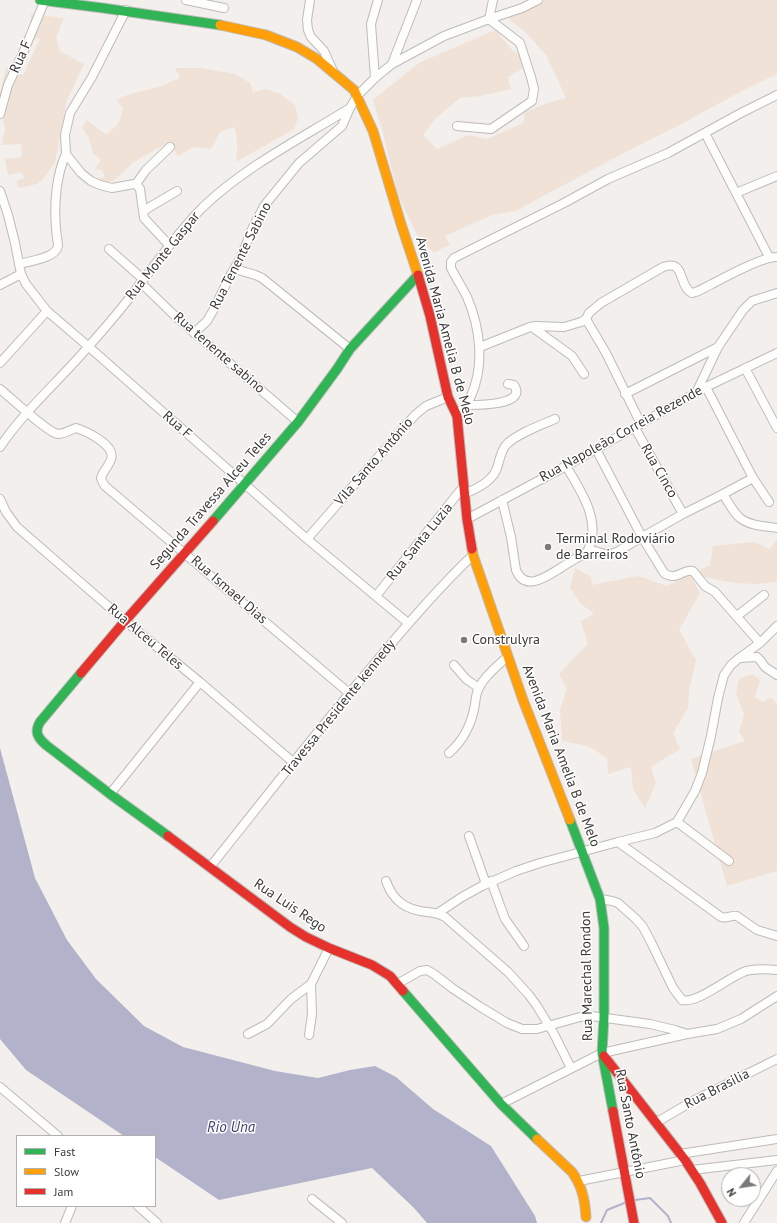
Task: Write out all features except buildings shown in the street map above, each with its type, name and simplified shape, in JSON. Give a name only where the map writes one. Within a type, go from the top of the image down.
[{"type":"street","name":"Avenida Maria Amelia B de Melo","points":[[40,0],[126,10],[228,26],[260,33],[279,39],[313,56],[333,71],[354,90],[373,131],[430,316],[448,397],[457,416],[467,519],[474,554],[523,700],[600,899]]},
{"type":"street","name":"Rua F","points":[[0,114],[8,85],[45,0]]},
{"type":"street","points":[[186,0],[224,8]]},
{"type":"street","points":[[310,0],[307,20],[308,30],[311,37],[324,52],[333,71]]},
{"type":"street","points":[[375,78],[371,24],[378,0]]},
{"type":"street","points":[[392,64],[417,0]]},
{"type":"street","points":[[489,19],[493,0]]},
{"type":"street","points":[[350,108],[356,96],[392,64],[444,36],[522,8],[538,0]]},
{"type":"street","points":[[20,264],[52,255],[58,249],[55,218],[57,191],[61,168],[66,154],[65,135],[70,113],[92,77],[126,10]]},
{"type":"street","points":[[457,126],[490,129],[532,101],[534,89],[520,43],[489,19]]},
{"type":"street","points":[[457,416],[472,395],[476,381],[480,347],[477,327],[470,306],[451,268],[451,262],[454,258],[564,203],[608,179],[668,153],[777,95]]},
{"type":"street","name":"Rua Monte Gaspar","points":[[0,447],[26,412],[89,347],[169,245],[201,209],[215,196],[260,162],[350,108]]},
{"type":"street","name":"Rua Tenente Sabino","points":[[194,333],[207,321],[214,309],[248,242],[253,227],[264,206],[299,163],[342,126],[350,108]]},
{"type":"street","points":[[480,347],[524,329],[536,326],[564,327],[581,322],[586,319],[589,313],[601,303],[664,267],[672,266],[676,268],[687,290],[692,293],[773,257],[736,193],[705,133]]},
{"type":"street","points":[[136,184],[146,170],[170,147]]},
{"type":"street","points":[[66,154],[81,173],[91,181],[100,185],[112,188],[136,184]]},
{"type":"street","points":[[736,193],[777,176]]},
{"type":"street","points":[[136,184],[140,190],[144,218],[169,245]]},
{"type":"street","name":"Rua F","points":[[0,191],[8,215],[21,274],[26,284],[47,311],[307,539],[408,623]]},
{"type":"street","points":[[143,211],[177,191]]},
{"type":"street","name":"Rua tenente sabino","points":[[109,249],[194,333],[298,422]]},
{"type":"street","points":[[235,268],[262,278],[350,349]]},
{"type":"street","points":[[0,285],[21,274]]},
{"type":"street","name":"Segunda Travessa Alceu Teles","points":[[46,745],[40,740],[37,734],[36,730],[39,724],[125,621],[186,553],[298,422],[350,349],[418,275]]},
{"type":"street","points":[[696,393],[718,347],[749,303],[777,293]]},
{"type":"street","points":[[0,363],[47,311]]},
{"type":"street","name":"Rua Cinco","points":[[586,319],[606,353],[638,426],[683,514]]},
{"type":"street","points":[[532,327],[568,352],[584,374]]},
{"type":"street","points":[[625,394],[718,347]]},
{"type":"street","name":"Rua Napoleão Correia Rezende","points":[[467,519],[566,466],[706,387],[777,353]]},
{"type":"street","points":[[745,368],[777,428]]},
{"type":"street","points":[[466,405],[493,404],[508,400],[515,395],[516,390],[514,385],[508,384]]},
{"type":"street","points":[[706,387],[753,478],[769,502]]},
{"type":"street","points":[[0,389],[26,412]]},
{"type":"street","name":"Vila Santo Antônio","points":[[307,539],[415,415],[433,402],[448,397]]},
{"type":"street","name":"Rua Ismael Dias","points":[[26,412],[56,433],[62,433],[76,428],[90,433],[105,444],[111,450],[112,459],[102,475],[101,478],[103,483],[349,693]]},
{"type":"street","points":[[464,491],[474,490],[492,477],[497,469],[502,452],[508,443],[527,431],[555,419]]},
{"type":"street","points":[[596,449],[642,537],[664,572],[671,576],[694,570],[705,586],[715,592],[760,643]]},
{"type":"street","points":[[566,466],[585,501],[592,520],[592,537],[587,552]]},
{"type":"street","points":[[502,500],[518,575],[523,579],[538,581],[587,552],[595,551],[605,555],[618,552],[683,514],[753,478]]},
{"type":"street","name":"Rua Santa Luzia","points":[[376,596],[464,491]]},
{"type":"street","points":[[723,494],[737,514],[744,521],[751,524],[777,528]]},
{"type":"street","name":"Rua Alceu Teles","points":[[1,502],[8,516],[18,527],[125,621],[200,682],[294,763]]},
{"type":"street","name":"Travessa Presidente kennedy","points":[[210,866],[349,693],[408,623],[448,578],[474,554]]},
{"type":"street","points":[[737,616],[764,595]]},
{"type":"street","points":[[438,913],[462,897],[489,882],[516,871],[540,863],[655,833],[677,822],[695,791],[702,773],[724,675],[731,665],[760,643],[777,626]]},
{"type":"street","points":[[449,753],[460,743],[467,731],[479,688],[484,679],[508,656]]},
{"type":"street","points":[[738,659],[757,657],[765,667],[777,675]]},
{"type":"street","points":[[454,665],[466,679],[479,688]]},
{"type":"street","points":[[110,794],[200,682]]},
{"type":"street","name":"Rua Luis Rego","points":[[46,745],[290,927],[328,948],[372,965],[390,976],[501,1104],[579,1180]]},
{"type":"street","points":[[677,822],[729,861]]},
{"type":"street","points":[[469,836],[505,919],[524,946]]},
{"type":"street","points":[[618,842],[721,917],[725,918],[737,916],[757,930],[777,936]]},
{"type":"street","points":[[386,881],[389,890],[398,902],[410,909],[438,913],[453,923],[508,972],[537,1006],[571,1068]]},
{"type":"street","points":[[600,899],[618,903],[643,927],[673,988],[682,1000],[685,1001],[695,998],[714,989],[744,971],[754,969],[777,970]]},
{"type":"street","name":"Rua Marechal Rondon","points":[[600,899],[604,928],[604,1017],[602,1053]]},
{"type":"street","points":[[309,1035],[312,1014],[311,984],[328,948]]},
{"type":"street","points":[[397,984],[420,971],[427,970],[479,1006],[515,1027],[529,1030],[580,1017],[592,1016],[650,1024],[687,1034]]},
{"type":"street","points":[[248,1034],[267,1024],[291,999],[311,984]]},
{"type":"street","points":[[501,1104],[602,1053],[687,1034],[718,1029],[741,1019],[777,996]]},
{"type":"street","points":[[602,1053],[631,1092],[657,1122],[692,1170],[722,1223]]},
{"type":"street","name":"Rua Santo Antônio","points":[[602,1053],[634,1223]]},
{"type":"street","name":"Rua Brasilia","points":[[657,1122],[702,1096],[777,1059]]},
{"type":"street","points":[[0,1087],[57,1135]]},
{"type":"street","points":[[586,1217],[584,1198],[579,1180],[625,1172],[682,1157],[777,1139]]},
{"type":"street","points":[[692,1170],[777,1160]]},
{"type":"street","points":[[744,1223],[777,1171]]},
{"type":"street","points":[[312,1199],[342,1223]]},
{"type":"street","points":[[65,1223],[72,1207]]},
{"type":"street","points":[[139,1207],[157,1223]]},
{"type":"shaded area","points":[[544,0],[777,0],[777,74],[738,93],[515,211],[492,215],[445,236],[450,244],[434,253],[417,235],[398,195],[382,129],[373,100],[419,63],[495,30],[512,50],[532,63],[508,77],[511,89],[480,96],[460,98],[436,118],[423,135],[437,149],[468,135],[487,139],[523,123],[525,112],[566,98],[546,55],[528,35],[508,18]]},
{"type":"shaded area","points":[[31,14],[64,18],[56,37],[60,51],[84,64],[67,100],[55,163],[43,179],[37,184],[19,188],[16,181],[25,178],[21,172],[8,175],[5,159],[22,157],[21,144],[2,145],[5,128],[1,111],[0,94],[6,67],[23,75],[40,39],[30,36]]},
{"type":"shaded area","points":[[175,68],[201,68],[235,74],[250,83],[253,92],[267,89],[280,94],[295,105],[298,118],[294,129],[236,162],[237,144],[234,127],[220,132],[211,149],[194,147],[178,156],[169,142],[132,163],[114,180],[106,183],[96,181],[105,176],[102,170],[95,169],[101,160],[93,153],[89,138],[82,128],[87,120],[106,135],[118,123],[123,108],[117,100],[127,95],[161,86],[180,78]]},
{"type":"shaded area","points":[[777,539],[777,582],[757,584],[734,583],[691,574],[710,565],[713,546],[755,542],[770,549]]},
{"type":"shaded area","points":[[575,568],[591,577],[592,585],[638,576],[667,586],[690,575],[700,593],[679,630],[696,660],[689,690],[688,708],[673,733],[680,749],[651,767],[656,783],[645,808],[633,789],[631,767],[608,774],[607,758],[588,746],[562,741],[560,710],[567,689],[559,674],[588,644],[581,621],[594,614],[581,604],[570,588]]},
{"type":"shaded area","points":[[752,674],[760,680],[755,698],[763,702],[771,697],[777,704],[777,871],[727,886],[691,759],[745,741],[739,732],[744,714],[736,694],[739,679]]},
{"type":"water","name":"Rio Una","points":[[0,748],[35,878],[67,940],[96,979],[144,1026],[183,1047],[275,1071],[318,1078],[350,1070],[375,1066],[396,1077],[433,1109],[491,1146],[535,1216],[537,1223],[427,1223],[414,1208],[372,1168],[219,1200],[156,1158],[156,1135],[123,1135],[26,1070],[0,1039]]},
{"type":"waterway","points":[[635,1200],[650,1198],[668,1216],[671,1223]]},
{"type":"waterway","points":[[601,1223],[607,1210],[627,1202]]},
{"type":"traffic: fast","points":[[40,0],[220,25]]},
{"type":"traffic: fast","points":[[213,521],[298,422],[350,349],[418,275]]},
{"type":"traffic: fast","points":[[81,673],[40,722],[37,729],[39,737],[46,745],[168,836]]},
{"type":"traffic: fast","points":[[570,820],[600,899],[604,928],[604,1017],[602,1053],[613,1111]]},
{"type":"traffic: fast","points":[[403,991],[501,1104],[537,1139]]},
{"type":"traffic: slow","points":[[220,25],[266,35],[297,47],[317,59],[354,90],[373,131],[418,275]]},
{"type":"traffic: slow","points":[[472,549],[523,700],[570,820]]},
{"type":"traffic: slow","points":[[537,1139],[572,1172],[582,1193],[586,1217]]},
{"type":"traffic: jam","points":[[418,275],[430,316],[448,397],[457,416],[467,519],[472,549]]},
{"type":"traffic: jam","points":[[81,673],[213,521]]},
{"type":"traffic: jam","points":[[168,836],[290,927],[306,937],[329,948],[372,965],[390,976],[403,991]]},
{"type":"traffic: jam","points":[[604,1056],[685,1160],[700,1183],[722,1223]]},
{"type":"traffic: jam","points":[[613,1111],[634,1223]]},
{"type":"place","name":"Terminal Rodoviário de Barreiros","points":[[548,547]]},
{"type":"place","name":"Construlyra","points":[[464,640]]}]
